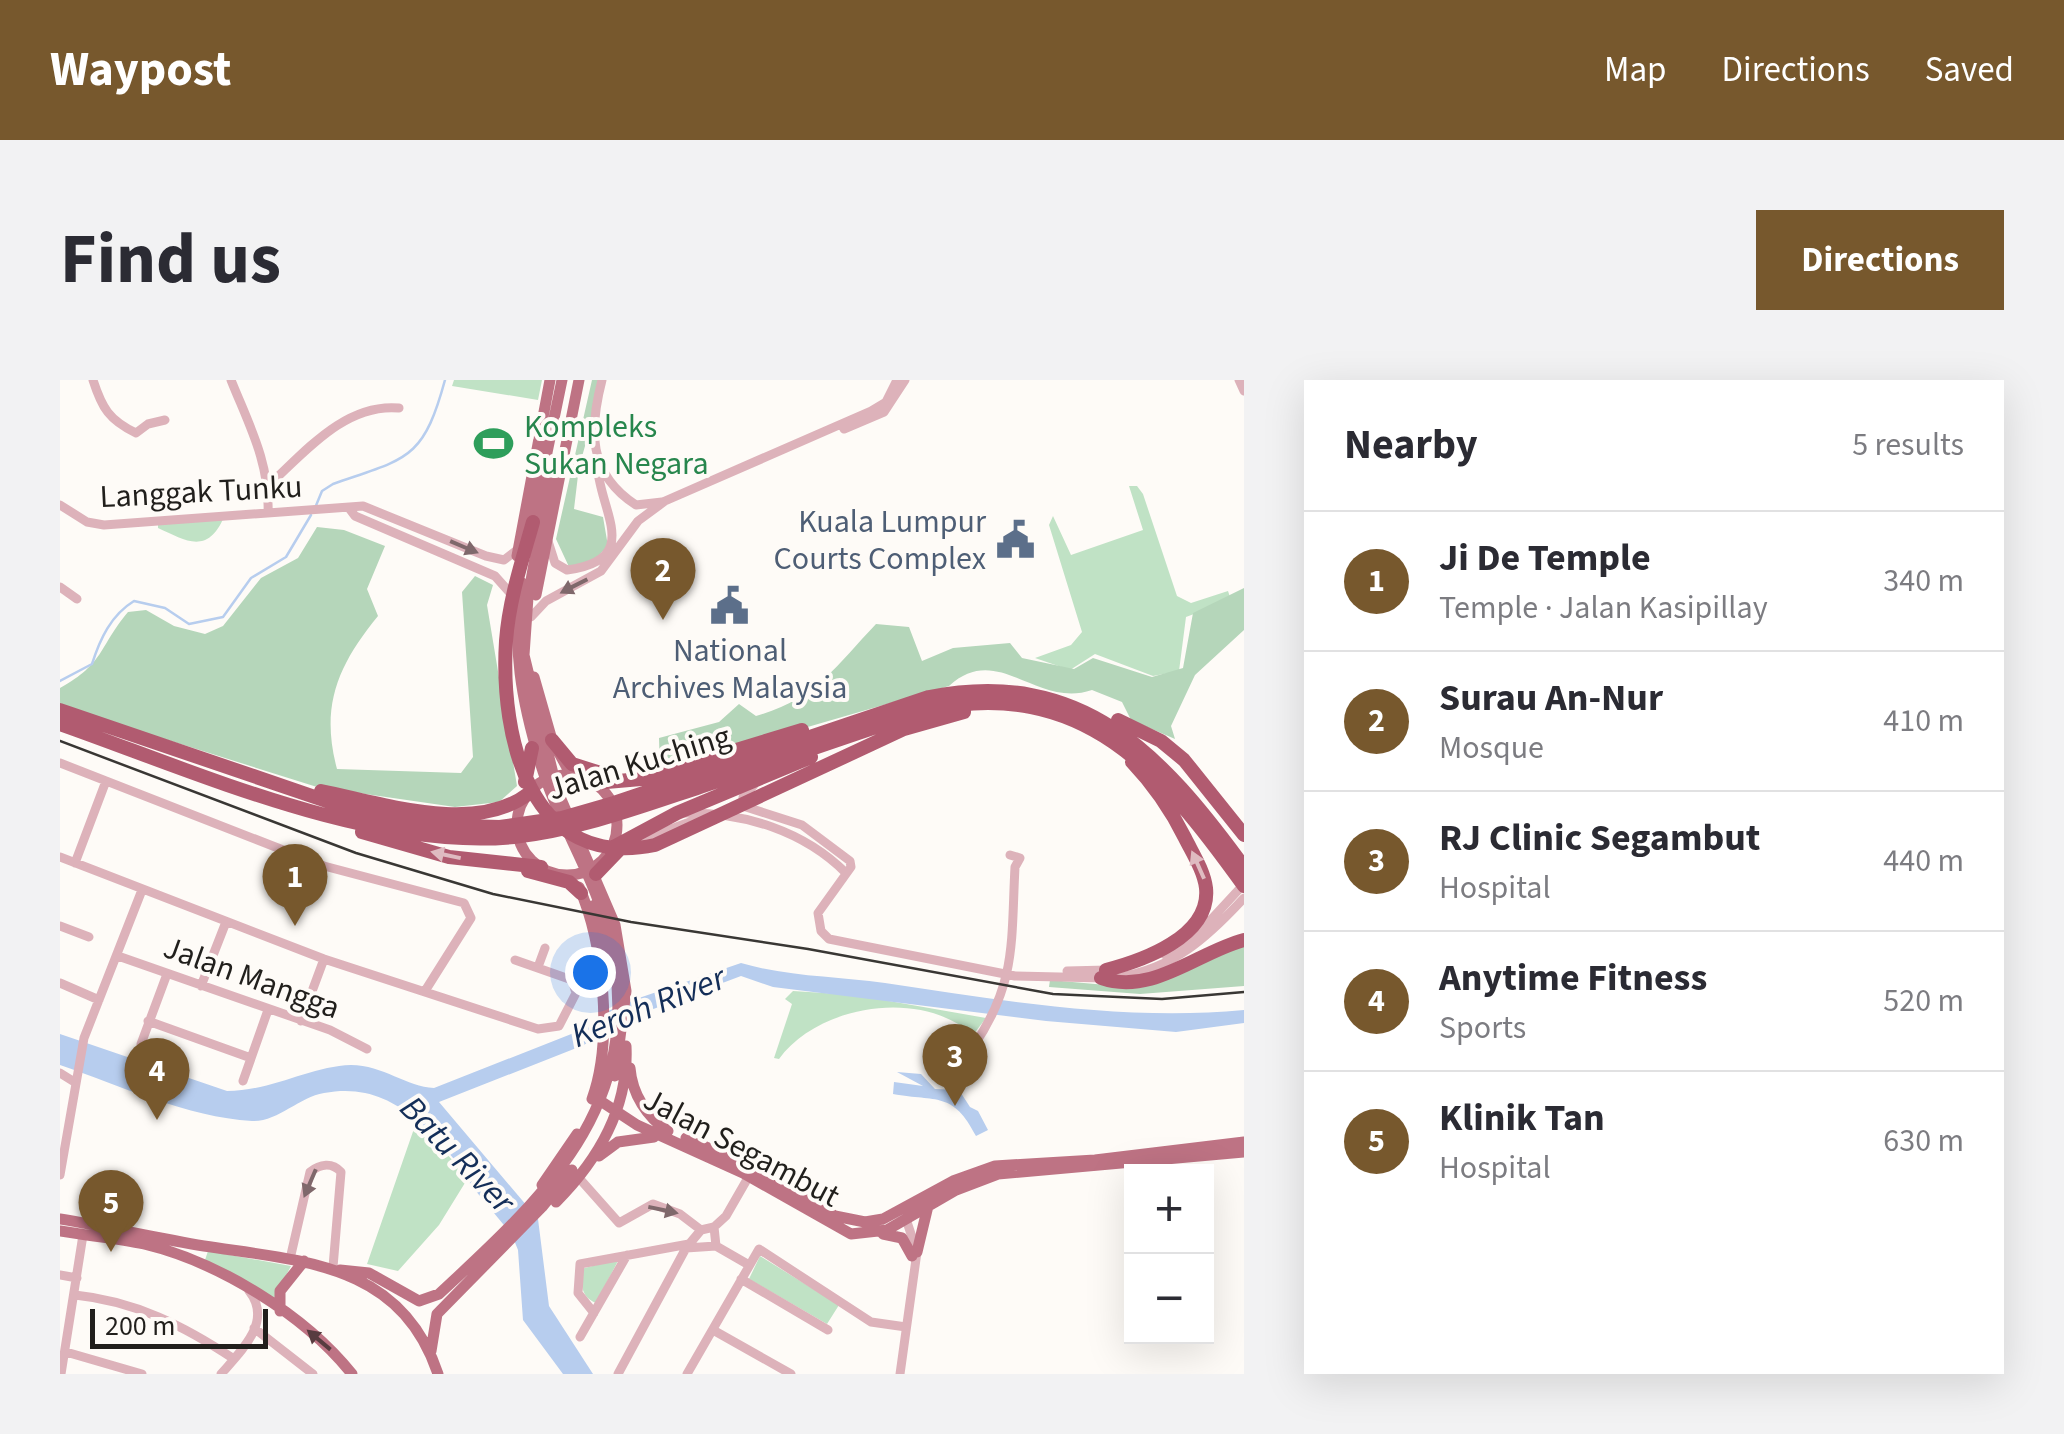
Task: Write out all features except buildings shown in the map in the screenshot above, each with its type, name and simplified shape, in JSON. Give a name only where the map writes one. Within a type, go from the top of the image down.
[{"type":"highway","points":[[533,522],[510,610],[506,645],[510,711],[521,771],[537,800],[561,826],[604,848],[654,845],[904,729],[964,712],[977,703]]},
{"type":"highway","name":"Jalan Kuching","points":[[268,788],[424,825],[500,826],[562,818],[614,803],[929,697],[976,690],[1019,693],[1065,704],[1106,720],[1162,764],[1244,867]]},
{"type":"highway","name":"Jalan Kuching","points":[[60,710],[382,829],[424,835],[511,837],[588,823],[928,710],[977,703],[1041,710],[1106,738],[1155,772],[1244,885]]},
{"type":"highway","points":[[1065,704],[1112,717],[1160,741],[1191,768],[1244,835]]},
{"type":"highway","points":[[595,783],[641,779],[836,720],[869,716]]},
{"type":"highway","points":[[60,724],[268,788],[384,840],[449,857],[540,867]]},
{"type":"highway","points":[[1104,974],[1135,964],[1173,942],[1192,924],[1207,893],[1203,875],[1168,806],[1106,738]]},
{"type":"highway","points":[[552,740],[572,764],[585,771],[641,779]]},
{"type":"highway","points":[[597,868],[640,830],[810,759],[822,746]]},
{"type":"highway","points":[[470,813],[509,801],[518,792],[528,776],[532,748]]},
{"type":"highway","points":[[268,788],[470,813],[512,806],[532,790]]},
{"type":"highway","points":[[509,864],[569,882],[585,895]]},
{"type":"highway","points":[[1104,974],[1122,983],[1184,968],[1244,940]]},
{"type":"main road","points":[[430,1350],[437,1314],[560,1187],[582,1156],[613,1084],[624,1024],[626,991],[615,925],[557,790],[524,655],[546,473],[552,380]]},
{"type":"main road","points":[[552,380],[511,594],[516,689],[539,760],[548,759],[552,740]]},
{"type":"main road","points":[[60,1225],[370,1273],[413,1299],[424,1301],[439,1294],[538,1200],[575,1154],[607,1081],[615,1027],[616,982],[606,926],[558,818],[519,682],[516,622],[533,522],[570,380]]},
{"type":"main road","points":[[570,380],[563,462],[531,617],[534,678],[552,740],[572,775]]},
{"type":"main road","points":[[532,748],[532,790],[518,815],[524,850],[540,867],[565,874],[597,868]]},
{"type":"main road","points":[[532,790],[555,776],[572,775],[595,783],[616,815],[616,849]]},
{"type":"main road","name":"Jalan Segambut","points":[[585,895],[597,868]]},
{"type":"main road","name":"Jalan Segambut","points":[[472,1278],[583,1177],[618,1108],[626,1045],[618,996],[585,895],[565,874]]},
{"type":"main road","name":"Jalan Segambut","points":[[474,1262],[536,1194],[574,1139],[594,1092],[605,1041],[594,927]]},
{"type":"main road","points":[[626,1045],[636,1091],[649,1116],[668,1135]]},
{"type":"main road","name":"Jalan Segambut","points":[[594,1092],[837,1228],[870,1235],[998,1174],[1244,1152]]},
{"type":"main road","points":[[583,1177],[618,1142],[644,1135],[668,1135]]},
{"type":"main road","name":"Jalan Segambut","points":[[668,1135],[753,1168],[835,1216],[873,1222],[985,1169],[1244,1142]]},
{"type":"main road","points":[[813,1204],[850,1226],[872,1227],[902,1220],[914,1206],[985,1169]]},
{"type":"main road","points":[[914,1256],[928,1206]]},
{"type":"main road","points":[[60,1225],[83,1235],[142,1244]]},
{"type":"main road","points":[[60,1225],[142,1244],[249,1290],[316,1337],[352,1374]]},
{"type":"main road","points":[[870,1235],[898,1236],[914,1256]]},
{"type":"main road","points":[[190,1262],[199,1260],[200,1245]]},
{"type":"main road","points":[[280,1311],[280,1291],[304,1261]]},
{"type":"main road","points":[[336,1268],[396,1306],[430,1350],[438,1374]]},
{"type":"street","points":[[94,380],[104,412],[122,426],[136,433],[148,424],[166,420]]},
{"type":"street","points":[[231,380],[255,431],[269,485],[268,513]]},
{"type":"street","points":[[548,539],[555,562],[568,570],[602,560],[612,548],[612,528],[592,437],[602,380]]},
{"type":"street","points":[[531,617],[546,601],[601,571],[638,521],[665,501],[881,406],[897,380]]},
{"type":"street","points":[[767,457],[797,450],[884,412],[905,380]]},
{"type":"street","points":[[1239,380],[1244,391]]},
{"type":"street","points":[[269,485],[303,451],[342,423],[371,409],[399,408]]},
{"type":"street","points":[[597,461],[623,496],[636,505],[665,501]]},
{"type":"street","name":"Langgak Tunku","points":[[60,505],[87,522],[104,525],[363,506],[500,560],[518,549]]},
{"type":"street","name":"Langgak Tunku","points":[[349,508],[355,516],[495,576],[511,594]]},
{"type":"street","points":[[60,587],[77,599]]},
{"type":"street","points":[[60,763],[324,866],[464,903],[472,918],[426,990]]},
{"type":"street","points":[[75,863],[106,781]]},
{"type":"street","points":[[758,781],[742,804],[775,815],[833,844],[849,870]]},
{"type":"street","points":[[677,813],[772,827],[826,852],[849,870]]},
{"type":"street","points":[[772,827],[766,820],[775,815]]},
{"type":"street","points":[[616,849],[678,824],[721,817]]},
{"type":"street","points":[[971,1046],[1007,972],[1015,867],[1020,858],[1010,855]]},
{"type":"street","points":[[60,857],[324,958],[538,1030],[559,1026],[576,990],[570,978],[515,960]]},
{"type":"street","points":[[849,870],[818,912],[821,932],[829,939],[1007,972],[1104,974],[1152,969],[1197,945],[1244,885]]},
{"type":"street","points":[[60,1175],[63,1140],[84,1038],[142,890]]},
{"type":"street","points":[[1135,964],[1194,938],[1244,898]]},
{"type":"street","points":[[200,986],[226,922]]},
{"type":"street","points":[[61,930],[89,938]]},
{"type":"street","points":[[1135,964],[1147,966],[1197,945]]},
{"type":"street","points":[[538,967],[545,948]]},
{"type":"street","name":"Jalan Mangga","points":[[118,956],[367,1049]]},
{"type":"street","points":[[301,1022],[324,958]]},
{"type":"street","points":[[141,1044],[166,974]]},
{"type":"street","points":[[60,983],[99,1000]]},
{"type":"street","points":[[242,1082],[268,1010]]},
{"type":"street","points":[[148,1021],[251,1058]]},
{"type":"street","points":[[60,1073],[77,1078]]},
{"type":"street","points":[[290,1259],[308,1177],[319,1166],[333,1166],[341,1172],[336,1268]]},
{"type":"street","points":[[618,1374],[687,1246],[701,1230],[726,1216],[749,1176]]},
{"type":"street","points":[[583,1177],[624,1224],[653,1204],[680,1214],[701,1230]]},
{"type":"street","points":[[900,1374],[914,1256],[902,1220]]},
{"type":"street","points":[[714,1226],[716,1246]]},
{"type":"street","points":[[61,1374],[66,1352],[64,1335],[75,1295],[83,1235]]},
{"type":"street","points":[[594,1313],[578,1293],[580,1264],[687,1246],[694,1251],[716,1246],[749,1265]]},
{"type":"street","points":[[687,1374],[758,1249],[871,1322],[906,1327]]},
{"type":"street","points":[[580,1338],[627,1255]]},
{"type":"street","points":[[60,1275],[77,1278]]},
{"type":"street","points":[[741,1279],[828,1330]]},
{"type":"street","points":[[221,1374],[256,1324],[259,1305],[249,1290]]},
{"type":"street","points":[[75,1295],[134,1306],[190,1330],[234,1359]]},
{"type":"street","points":[[256,1324],[280,1311]]},
{"type":"street","points":[[256,1324],[313,1374]]},
{"type":"street","points":[[713,1330],[791,1374]]},
{"type":"street","points":[[66,1352],[142,1374]]},
{"type":"green space","points":[[454,380],[542,380],[538,400],[452,386]]},
{"type":"green space","points":[[592,380],[604,380],[579,467],[574,509],[603,517],[608,546],[589,565],[570,569],[556,539]]},
{"type":"green space","points":[[1129,486],[1137,486],[1143,494],[1177,596],[1191,603],[1228,591],[1231,600],[1186,617],[1179,671],[1153,676],[1095,654],[1070,670],[1035,658],[1071,645],[1082,632],[1049,525],[1053,516],[1071,555],[1143,530]]},
{"type":"green space","points":[[224,517],[203,541],[186,540],[158,528],[158,524]]},
{"type":"green space","points":[[317,527],[344,530],[385,546],[367,589],[378,616],[352,652],[336,687],[331,725],[337,769],[461,773],[473,757],[462,592],[475,576],[493,585],[487,605],[517,786],[499,802],[455,807],[317,787],[60,706],[60,688],[85,671],[128,612],[146,610],[174,626],[205,634],[223,626],[261,578],[298,558]]},
{"type":"green space","points":[[1244,588],[1244,630],[1195,675],[1171,726],[1175,739],[1131,720],[1122,702],[1092,690],[1053,691],[1001,672],[984,670],[967,674],[949,686],[660,770],[659,738],[719,722],[739,704],[756,716],[777,709],[823,680],[876,624],[909,627],[922,661],[953,648],[1010,643],[1022,658],[1074,669],[1093,658],[1152,677],[1183,668],[1193,613]]},
{"type":"green space","points":[[1244,944],[1244,986],[1140,994],[1049,987],[1050,980],[1129,987]]},
{"type":"green space","points":[[793,991],[855,995],[986,1018],[973,1035],[951,1020],[926,1011],[871,1009],[818,1026],[779,1059],[774,1058],[792,1004],[785,999]]},
{"type":"green space","points":[[417,1120],[468,1178],[439,1225],[398,1271],[367,1264]]},
{"type":"green space","points":[[208,1251],[291,1266],[273,1300],[205,1260]]},
{"type":"green space","points":[[760,1256],[839,1305],[827,1324],[749,1279]]},
{"type":"green space","points":[[619,1259],[596,1303],[587,1297],[581,1269]]},
{"type":"water","points":[[741,963],[795,974],[1064,1007],[1154,1013],[1244,1010],[1244,1023],[1176,1032],[1046,1021],[773,987],[741,976],[611,1025],[584,1045],[439,1102],[538,1219],[549,1306],[593,1374],[563,1374],[523,1320],[518,1250],[512,1235],[439,1142],[390,1102],[348,1091],[324,1093],[280,1114],[252,1121],[203,1114],[60,1065],[60,1034],[227,1091],[351,1065],[374,1068],[434,1088],[584,1029],[608,1011],[639,998]]},
{"type":"water","points":[[897,1072],[921,1074],[935,1089],[959,1090],[970,1107],[978,1111],[988,1130],[976,1136],[960,1112],[942,1101],[893,1094],[894,1082],[923,1086]]},
{"type":"waterway","points":[[315,508],[322,491],[333,484],[408,453],[429,427],[445,380]]},
{"type":"waterway","points":[[60,681],[92,664],[107,628],[134,601],[165,608],[189,624],[223,617],[251,578],[286,557],[311,515]]},
{"type":"railway","points":[[60,741],[356,853],[493,894],[631,922],[808,949],[1053,994],[1162,999],[1244,992]]},
{"type":"place","name":"Kompleks Sukan Negara","points":[[494,444]]},
{"type":"place","name":"Kuala Lumpur Courts Complex","points":[[1016,539]]},
{"type":"place","name":"National Archives Malaysia","points":[[730,605]]},
{"type":"place","name":"Surau An-Nur","points":[[663,620]]},
{"type":"place","name":"Ji De Temple","points":[[295,926]]},
{"type":"place","name":"RJ Clinic Segambut","points":[[955,1106]]},
{"type":"place","name":"Anytime Fitness","points":[[157,1120]]},
{"type":"place","name":"Klinik Tan","points":[[111,1252]]},
{"type":"water label","name":"Keroh River","points":[[648,1006]]},
{"type":"water label","name":"Batu River","points":[[458,1154]]}]
